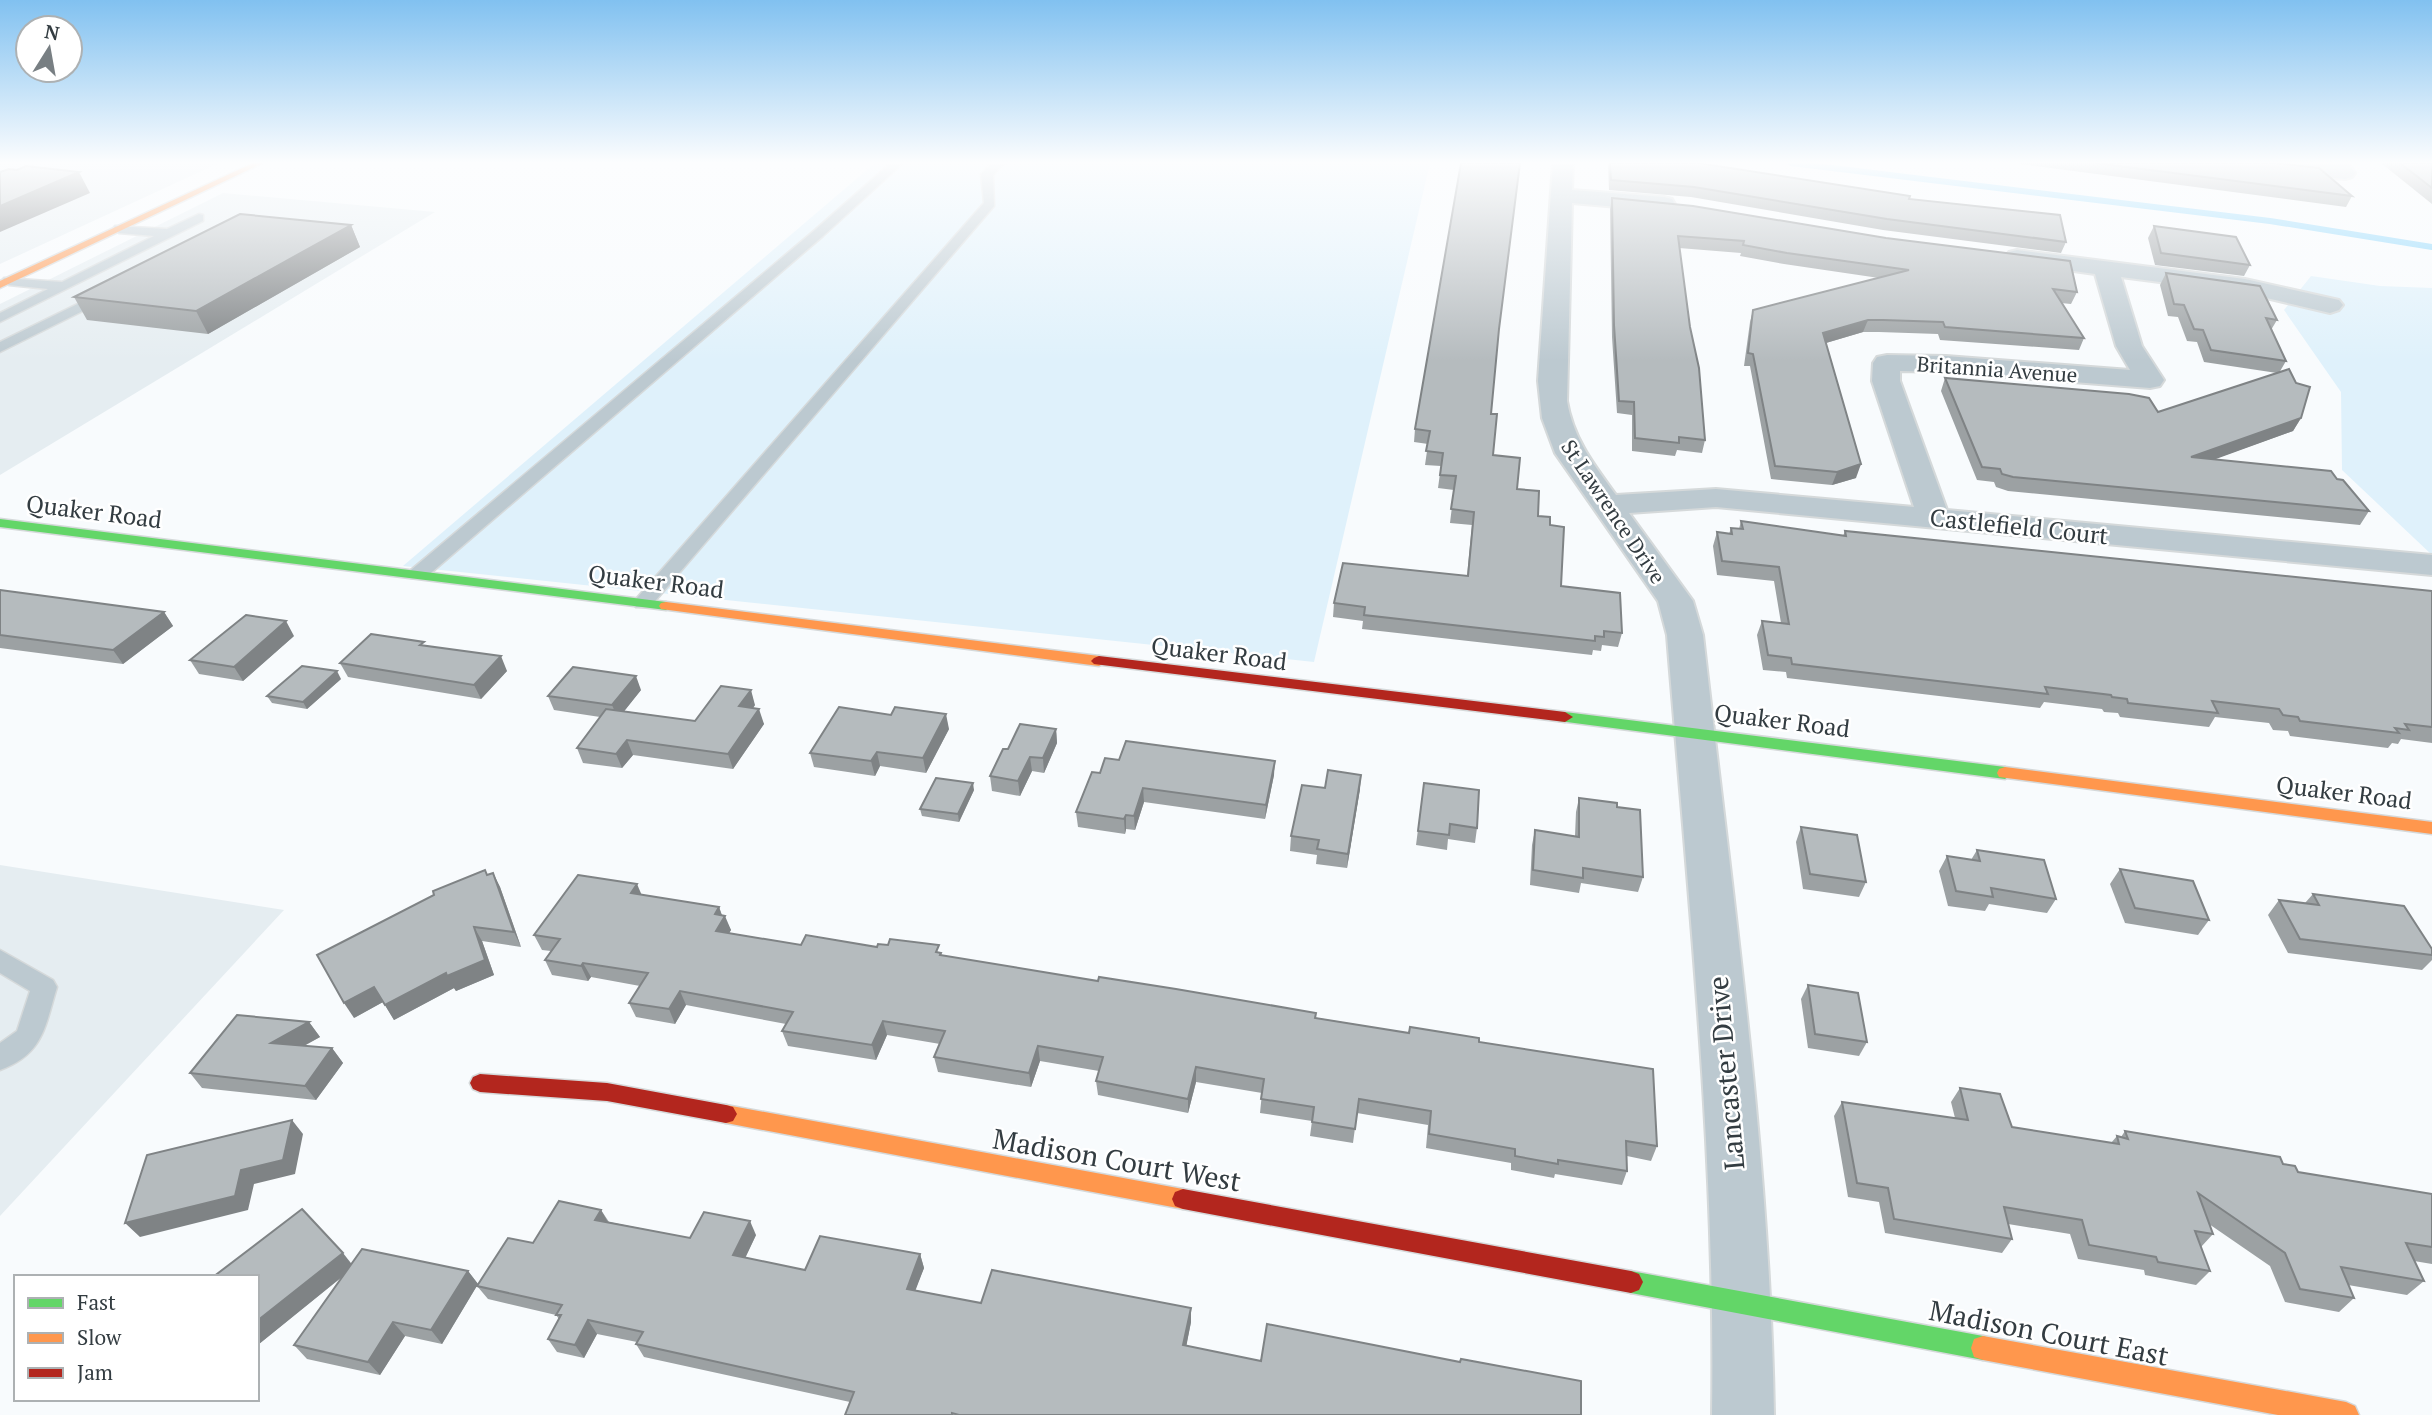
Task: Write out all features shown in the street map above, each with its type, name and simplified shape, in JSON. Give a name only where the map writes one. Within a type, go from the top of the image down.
[{"type":"street","points":[[4,280],[119,229]]},
{"type":"street","name":"St Lawrence Drive","points":[[1560,229],[1552,405],[1556,427],[1570,453],[1675,601],[1682,618],[1690,668],[1694,732]]},
{"type":"street","points":[[1997,255],[2245,286],[2330,305]]},
{"type":"street","name":"Britannia Avenue","points":[[1934,518],[1886,381],[1887,363],[1946,364],[2150,380],[2129,346],[2106,269]]},
{"type":"street","name":"Castlefield Court","points":[[1606,505],[1716,498],[2432,565]]},
{"type":"street","name":"Quaker Road","points":[[0,523],[1240,680],[1694,732],[2432,828]]},
{"type":"street","name":"Lancaster Drive","points":[[1694,732],[1732,1120],[1743,1302],[1743,1415]]},
{"type":"street","name":"Madison Court West","points":[[480,1083],[607,1092],[1743,1302]]},
{"type":"street","name":"Madison Court East","points":[[1743,1302],[2346,1415]]},
{"type":"lane","points":[[119,229],[193,235]]},
{"type":"lane","points":[[0,318],[178,229]]},
{"type":"lane","points":[[418,574],[824,229]]},
{"type":"lane","points":[[643,603],[967,229]]},
{"type":"lane","points":[[113,261],[138,264]]},
{"type":"lane","points":[[0,348],[114,291],[4,280]]},
{"type":"lane","points":[[0,338],[16,340]]},
{"type":"lane","points":[[0,960],[44,987],[28,1038],[0,1058]]},
{"type":"shaded area","points":[[0,229],[76,229],[0,264]]},
{"type":"shaded area","points":[[151,229],[407,229],[0,475],[0,304]]},
{"type":"shaded area","points":[[798,229],[1415,229],[1314,662],[403,566]]},
{"type":"shaded area","points":[[2311,276],[2380,286],[2432,288],[2432,555],[2342,470],[2341,392],[2284,310]]},
{"type":"shaded area","points":[[0,865],[284,910],[0,1216]]},
{"type":"building","points":[[210,229],[344,229],[196,311],[74,297]]},
{"type":"building","points":[[1450,229],[1512,229],[1491,414],[1497,414],[1493,455],[1520,458],[1517,489],[1539,491],[1538,516],[1550,517],[1550,525],[1564,527],[1561,586],[1620,593],[1622,633],[1604,631],[1604,637],[1595,636],[1595,641],[1364,615],[1365,607],[1334,603],[1343,563],[1468,576],[1474,512],[1451,509],[1456,476],[1440,475],[1443,453],[1426,451],[1430,431],[1415,429]]},
{"type":"building","points":[[1612,229],[1832,229],[2070,261],[2077,292],[2053,289],[2084,338],[1945,327],[1943,322],[1883,320],[1868,320],[1823,333],[1861,464],[1837,472],[1775,466],[1753,354],[1748,353],[1753,310],[1909,270],[1787,253],[1743,245],[1744,241],[1678,236],[1690,327],[1699,368],[1705,440],[1679,437],[1679,443],[1635,438],[1634,402],[1619,401],[1614,325]]},
{"type":"building","points":[[1965,229],[2063,229],[2066,242]]},
{"type":"building","points":[[2155,229],[2177,229],[2236,237],[2250,265],[2161,253]]},
{"type":"building","points":[[2166,273],[2260,286],[2277,320],[2266,318],[2286,361],[2211,350],[2203,330],[2194,329],[2184,305],[2174,304]]},
{"type":"building","points":[[2289,369],[2296,383],[2310,387],[2301,418],[2191,457],[2331,471],[2337,479],[2343,480],[2369,511],[2002,474],[2000,469],[1982,467],[1945,378],[2129,394],[2149,398],[2158,412]]},
{"type":"building","points":[[1741,521],[1846,536],[1845,531],[2432,591],[2432,727],[2405,724],[2409,730],[2395,728],[2399,733],[2300,721],[2298,717],[2283,715],[2279,709],[2212,701],[2218,713],[2128,703],[2127,699],[2111,695],[2045,687],[2048,694],[1792,664],[1791,658],[1768,655],[1762,621],[1789,624],[1779,567],[1722,561],[1717,532],[1732,534],[1731,528],[1743,529]]},
{"type":"building","points":[[0,590],[164,612],[113,650],[0,635]]},
{"type":"building","points":[[246,615],[286,621],[234,667],[190,660]]},
{"type":"building","points":[[371,634],[424,642],[420,645],[501,656],[474,685],[340,663]]},
{"type":"building","points":[[302,666],[337,671],[303,702],[267,696]]},
{"type":"building","points":[[573,667],[636,676],[612,705],[548,696]]},
{"type":"building","points":[[721,686],[751,690],[739,706],[759,709],[728,754],[627,740],[616,754],[577,748],[606,709],[695,721]]},
{"type":"building","points":[[839,707],[891,715],[895,707],[946,714],[923,758],[877,752],[871,761],[810,753]]},
{"type":"building","points":[[1020,724],[1056,729],[1043,758],[1030,757],[1018,781],[990,776],[1003,749],[1008,749]]},
{"type":"building","points":[[1126,741],[1275,761],[1266,805],[1143,788],[1134,816],[1126,815],[1124,819],[1076,812],[1092,772],[1100,773],[1105,758],[1119,760]]},
{"type":"building","points":[[1328,770],[1361,775],[1348,854],[1317,849],[1319,840],[1291,836],[1302,785],[1325,788]]},
{"type":"building","points":[[936,778],[973,783],[958,814],[920,809]]},
{"type":"building","points":[[1424,783],[1479,790],[1477,828],[1450,824],[1449,835],[1418,831]]},
{"type":"building","points":[[1579,798],[1617,803],[1617,807],[1640,810],[1643,877],[1583,868],[1583,878],[1533,870],[1535,830],[1579,837]]},
{"type":"building","points":[[1801,827],[1857,835],[1866,882],[1810,874]]},
{"type":"building","points":[[1977,850],[2044,860],[2056,899],[1991,888],[1993,897],[1956,891],[1947,856],[1980,861]]},
{"type":"building","points":[[2120,869],[2193,881],[2209,920],[2135,908]]},
{"type":"building","points":[[485,870],[487,875],[493,873],[514,932],[474,927],[485,960],[447,976],[446,973],[385,1005],[374,987],[344,1003],[317,955],[434,895],[433,891]]},
{"type":"building","points":[[578,875],[637,884],[631,893],[719,907],[715,914],[725,916],[716,931],[801,945],[806,935],[877,947],[878,944],[888,945],[890,939],[939,945],[936,952],[941,953],[940,955],[1098,981],[1099,977],[1176,989],[1316,1013],[1315,1018],[1409,1033],[1410,1027],[1479,1038],[1479,1042],[1653,1069],[1657,1146],[1626,1141],[1627,1171],[1558,1160],[1558,1164],[1515,1156],[1515,1149],[1429,1134],[1431,1111],[1359,1099],[1355,1129],[1312,1122],[1314,1107],[1261,1099],[1264,1079],[1196,1067],[1188,1099],[1096,1081],[1103,1057],[1038,1046],[1029,1073],[934,1057],[945,1031],[883,1021],[872,1045],[782,1031],[793,1012],[680,991],[669,1009],[629,1003],[648,973],[545,960],[560,939],[534,935]]},
{"type":"building","points":[[2313,894],[2404,906],[2432,949],[2432,955],[2300,939],[2279,900],[2319,905]]},
{"type":"building","points":[[1808,985],[1858,993],[1867,1042],[1815,1034]]},
{"type":"building","points":[[237,1015],[309,1022],[271,1043],[332,1048],[305,1086],[190,1073]]},
{"type":"building","points":[[1960,1088],[2000,1094],[2012,1127],[2119,1144],[2117,1136],[2128,1139],[2125,1131],[2280,1157],[2283,1164],[2295,1166],[2298,1172],[2432,1194],[2432,1247],[2406,1243],[2424,1281],[2341,1267],[2354,1298],[2300,1289],[2285,1253],[2198,1193],[2213,1234],[2195,1231],[2210,1271],[2158,1262],[2156,1257],[2089,1245],[2082,1220],[2004,1207],[2012,1239],[1894,1219],[1888,1188],[1857,1183],[1842,1102],[1968,1120]]},
{"type":"building","points":[[292,1120],[283,1160],[241,1170],[235,1196],[125,1223],[147,1155]]},
{"type":"building","points":[[559,1201],[601,1210],[595,1220],[690,1238],[704,1212],[750,1221],[733,1255],[805,1270],[820,1236],[920,1254],[907,1289],[981,1303],[992,1270],[1191,1308],[1183,1345],[1261,1361],[1267,1324],[1460,1362],[1461,1359],[1581,1381],[1581,1415],[845,1415],[854,1392],[636,1344],[643,1332],[588,1320],[575,1345],[548,1339],[561,1315],[556,1315],[562,1305],[477,1286],[508,1238],[533,1243]]},
{"type":"building","points":[[302,1209],[343,1253],[259,1319],[259,1275],[216,1275]]},
{"type":"building","points":[[362,1249],[468,1271],[431,1330],[393,1322],[368,1362],[294,1345]]},
{"type":"waterway","points":[[2320,229],[2432,247]]},
{"type":"traffic: fast","points":[[0,523],[666,606]]},
{"type":"traffic: fast","points":[[1565,717],[2005,773]]},
{"type":"traffic: fast","points":[[1631,1282],[1983,1348]]},
{"type":"traffic: slow","points":[[0,285],[119,229]]},
{"type":"traffic: slow","points":[[666,606],[1099,661]]},
{"type":"traffic: slow","points":[[2005,773],[2432,828]]},
{"type":"traffic: slow","points":[[726,1114],[1183,1199]]},
{"type":"traffic: slow","points":[[1983,1348],[2346,1415]]},
{"type":"traffic: jam","points":[[1099,661],[1565,717]]},
{"type":"traffic: jam","points":[[480,1083],[607,1092],[726,1114]]},
{"type":"traffic: jam","points":[[1183,1199],[1631,1282]]}]
